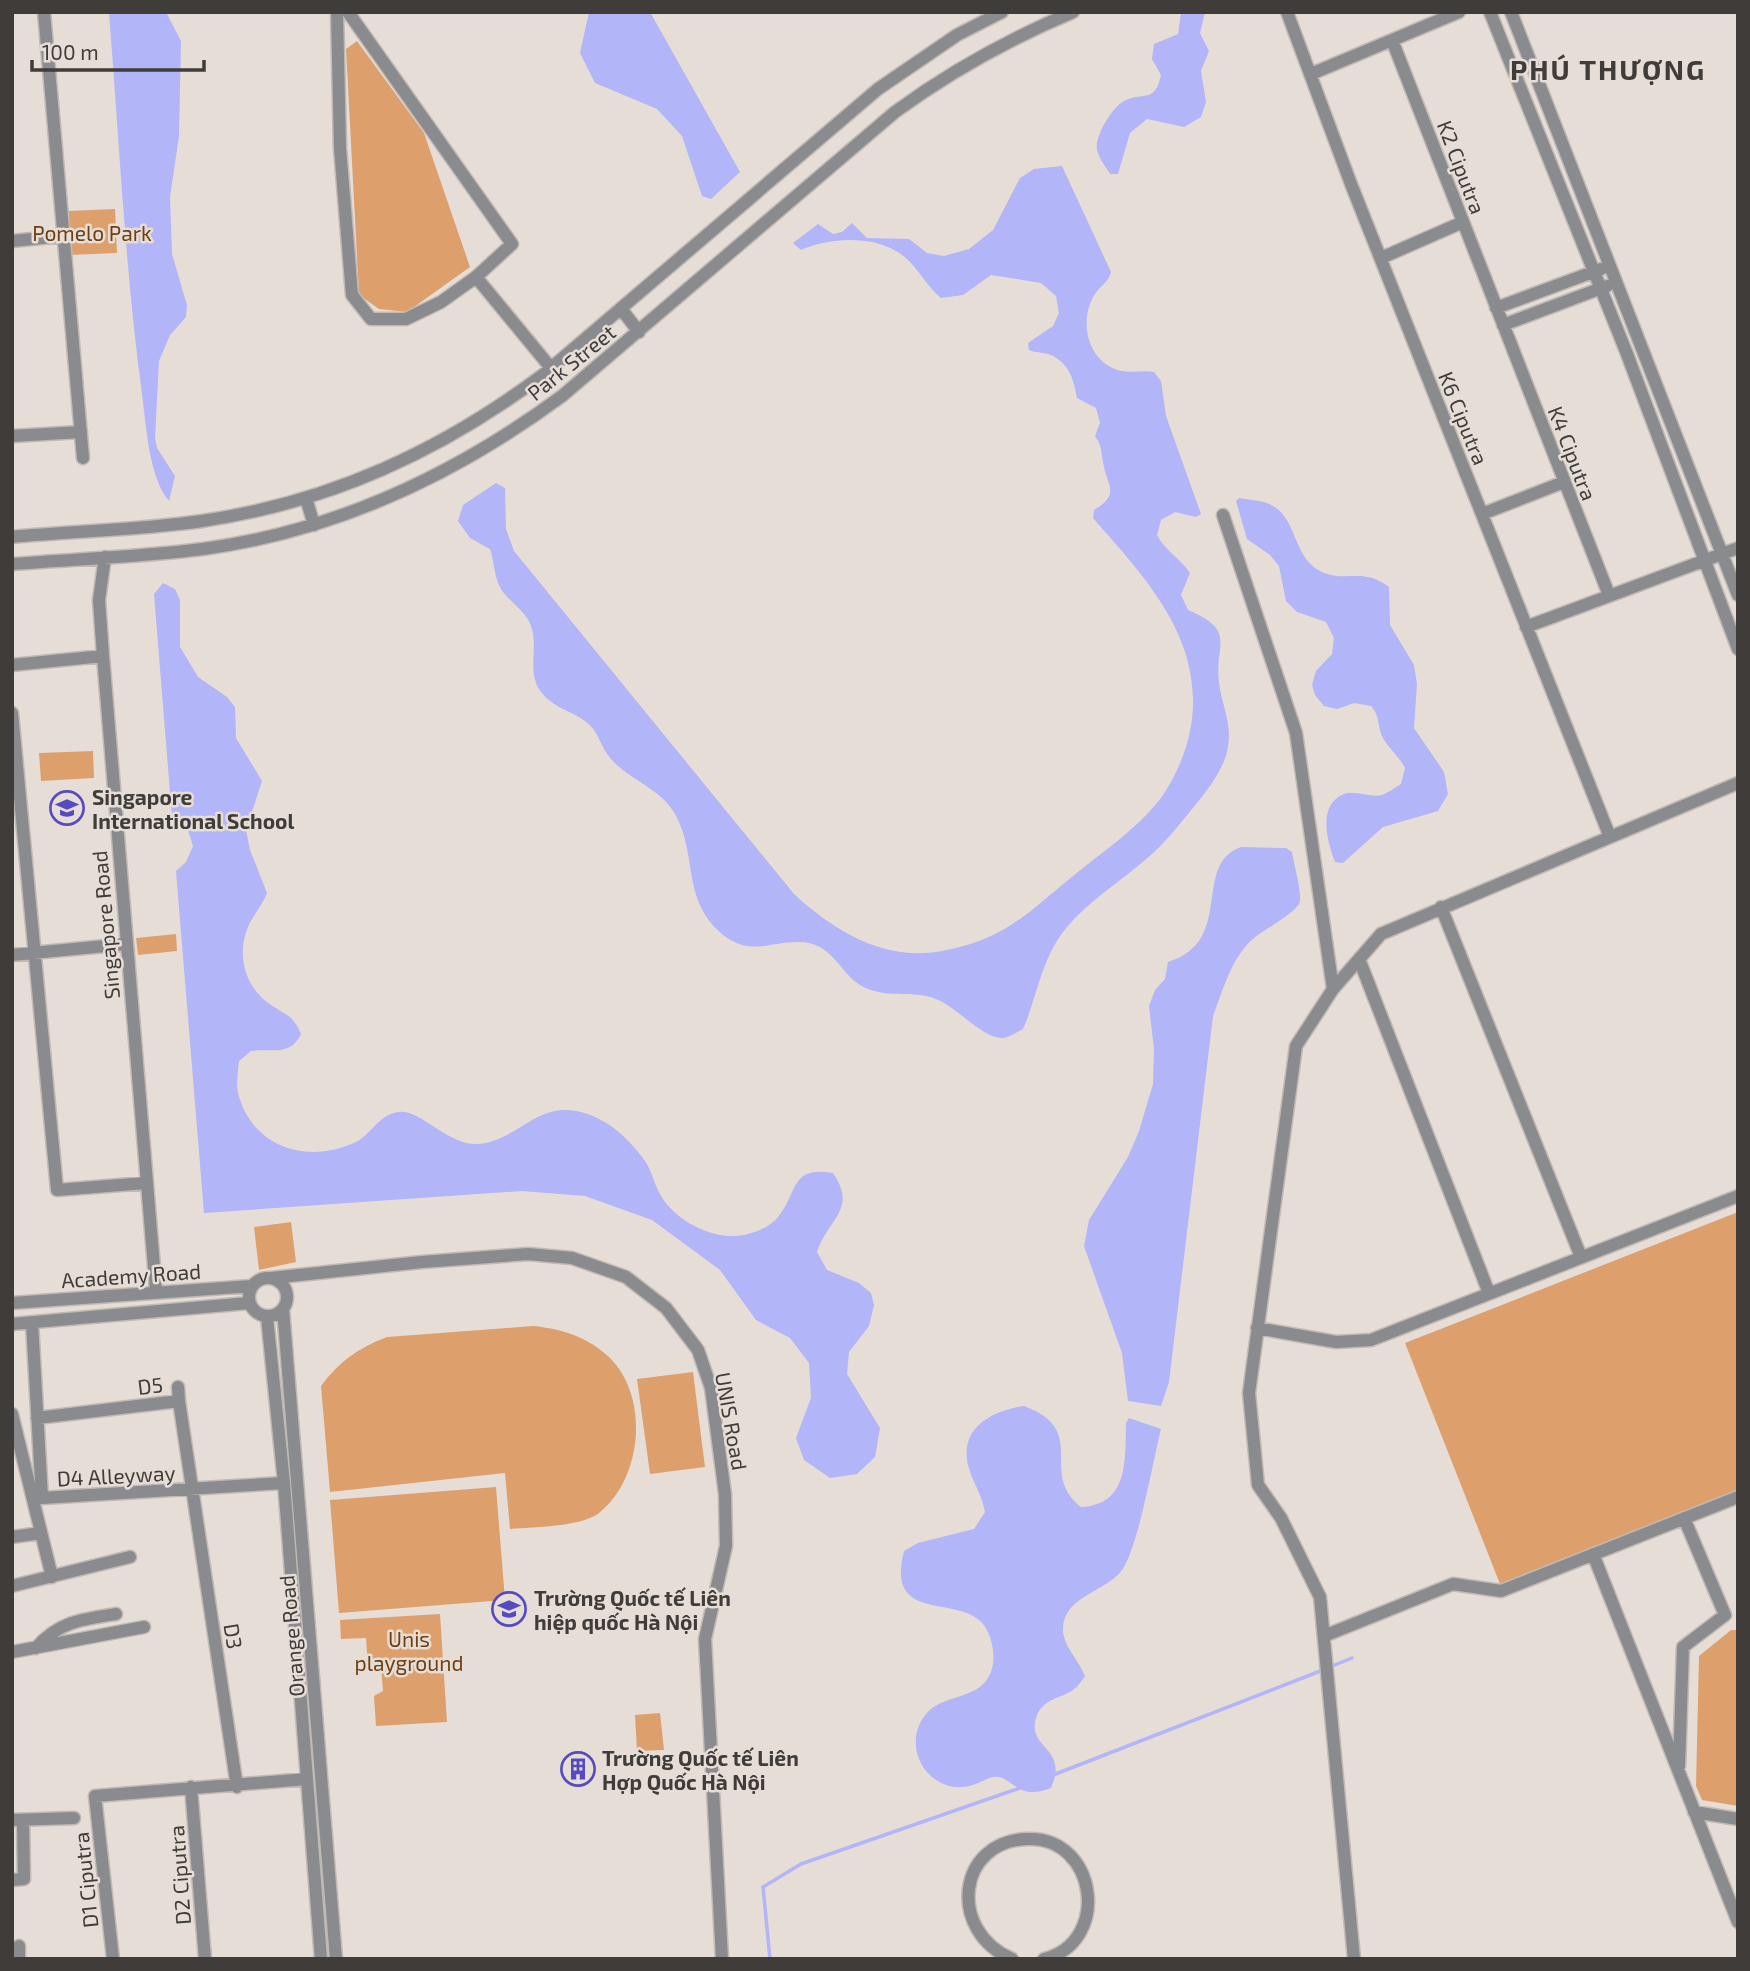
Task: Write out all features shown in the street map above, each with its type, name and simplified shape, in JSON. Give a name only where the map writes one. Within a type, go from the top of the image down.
[{"type":"street","points":[[44,12],[83,458]]},
{"type":"street","points":[[337,12],[340,148],[352,295],[371,319],[406,319],[441,302],[477,277],[512,244],[348,12]]},
{"type":"street","name":"Park Street","points":[[12,537],[201,521],[277,507],[404,462],[506,403],[621,310],[878,89],[957,35],[1002,12]]},
{"type":"street","name":"Park Street","points":[[12,564],[203,549],[314,525],[416,488],[542,411],[639,332],[895,111],[971,60],[1073,12]]},
{"type":"street","name":"K6 Ciputra","points":[[1287,12],[1609,837]]},
{"type":"street","points":[[1311,74],[1459,12]]},
{"type":"street","points":[[1490,12],[1594,272],[1738,649]]},
{"type":"street","points":[[1511,12],[1738,595]]},
{"type":"street","name":"K2 Ciputra","points":[[1392,40],[1503,325]]},
{"type":"street","points":[[1381,258],[1463,222]]},
{"type":"street","points":[[12,241],[62,236]]},
{"type":"street","points":[[1496,308],[1611,265]]},
{"type":"street","points":[[477,277],[551,368]]},
{"type":"street","points":[[1503,325],[1618,282]]},
{"type":"street","points":[[621,310],[639,332]]},
{"type":"street","name":"K4 Ciputra","points":[[1503,325],[1609,596]]},
{"type":"street","points":[[12,436],[80,432]]},
{"type":"street","points":[[1482,514],[1564,482]]},
{"type":"street","points":[[306,498],[314,525]]},
{"type":"street","points":[[1223,515],[1296,733],[1333,989]]},
{"type":"street","points":[[1526,627],[1738,548]]},
{"type":"street","name":"Singapore Road","points":[[105,556],[99,600],[156,1291]]},
{"type":"street","points":[[12,665],[103,656]]},
{"type":"street","points":[[12,713],[57,1190],[146,1183]]},
{"type":"street","points":[[1354,1959],[1320,1597],[1281,1518],[1258,1485],[1248,1393],[1296,1046],[1333,989],[1381,934],[1738,783]]},
{"type":"street","points":[[1441,907],[1581,1257]]},
{"type":"street","points":[[12,955],[126,944]]},
{"type":"street","points":[[1359,959],[1489,1293]]},
{"type":"street","points":[[1257,1328],[1336,1342],[1371,1340],[1738,1196]]},
{"type":"street","name":"UNIS Road","points":[[271,1278],[515,1255],[572,1258],[626,1277],[666,1308],[698,1350],[712,1388],[725,1507],[726,1546],[705,1639],[722,1959]]},
{"type":"street","points":[[271,1278],[286,1291],[283,1310],[267,1317],[254,1312],[249,1303],[252,1286],[258,1280],[271,1278]]},
{"type":"street","name":"Academy Road","points":[[12,1303],[252,1286]]},
{"type":"street","name":"Academy Road","points":[[12,1324],[249,1303]]},
{"type":"street","name":"Orange Road","points":[[283,1310],[336,1959]]},
{"type":"street","name":"Orange Road","points":[[267,1317],[284,1483],[321,1959]]},
{"type":"street","name":"D4 Alleyway","points":[[32,1323],[42,1498],[192,1491],[284,1483]]},
{"type":"street","points":[[178,1387],[179,1401]]},
{"type":"street","name":"D5","points":[[37,1418],[179,1401],[192,1491]]},
{"type":"street","points":[[12,1414],[19,1475],[41,1533],[52,1577]]},
{"type":"street","name":"D3","points":[[192,1491],[237,1787]]},
{"type":"street","points":[[1324,1636],[1453,1584],[1501,1591],[1738,1497]]},
{"type":"street","points":[[1678,1772],[1683,1647],[1725,1615],[1684,1518]]},
{"type":"street","points":[[12,1537],[41,1533]]},
{"type":"street","points":[[1593,1554],[1738,1922]]},
{"type":"street","points":[[12,1586],[131,1557]]},
{"type":"street","points":[[35,1649],[58,1627],[75,1620],[116,1615]]},
{"type":"street","points":[[12,1652],[144,1627]]},
{"type":"street","points":[[191,1787],[237,1787],[307,1779]]},
{"type":"street","name":"D1 Ciputra","points":[[113,1959],[95,1796],[191,1787]]},
{"type":"street","name":"D2 Ciputra","points":[[191,1787],[205,1959]]},
{"type":"street","points":[[1694,1812],[1738,1819]]},
{"type":"street","points":[[12,1880],[24,1879],[18,1820],[74,1818]]},
{"type":"street","points":[[1012,1959],[996,1952],[982,1939],[972,1922],[967,1903],[977,1866],[990,1852],[1007,1843],[1027,1839],[1048,1842],[1066,1852],[1080,1868],[1088,1887],[1089,1908],[1083,1928],[1071,1945],[1045,1959]]},
{"type":"green space","points":[[357,41],[424,133],[470,267],[407,312],[379,309],[359,295],[346,49]]},
{"type":"green space","name":"Pomelo Park","points":[[115,209],[117,253],[70,255],[68,211]]},
{"type":"green space","points":[[93,751],[94,778],[41,781],[39,753]]},
{"type":"green space","points":[[176,934],[177,951],[138,955],[136,938]]},
{"type":"green space","points":[[1738,1212],[1738,1493],[1500,1584],[1405,1343]]},
{"type":"green space","points":[[291,1222],[296,1262],[259,1270],[254,1227]]},
{"type":"green space","points":[[533,1326],[565,1332],[584,1339],[602,1351],[623,1375],[631,1394],[636,1438],[632,1460],[613,1498],[599,1513],[569,1524],[510,1529],[505,1473],[330,1492],[321,1386],[342,1363],[387,1337]]},
{"type":"green space","points":[[693,1372],[705,1467],[650,1474],[637,1379]]},
{"type":"green space","points":[[496,1487],[505,1600],[339,1613],[330,1500]]},
{"type":"green space","name":"Unis playground","points":[[440,1614],[447,1722],[376,1726],[374,1696],[383,1691],[381,1667],[368,1668],[366,1638],[341,1639],[340,1620]]},
{"type":"green space","points":[[1731,1630],[1738,1630],[1738,1806],[1702,1800],[1696,1786],[1699,1656]]},
{"type":"green space","points":[[660,1713],[664,1750],[637,1751],[635,1715]]},
{"type":"water","points":[[109,12],[166,12],[181,41],[179,136],[170,197],[172,254],[187,305],[186,317],[170,335],[159,361],[155,438],[157,448],[175,476],[169,501],[157,479],[149,450],[136,347]]},
{"type":"water","points":[[589,12],[650,12],[740,172],[711,199],[702,196],[682,136],[657,109],[595,83],[580,53]]},
{"type":"water","points":[[1205,12],[1200,33],[1209,51],[1201,71],[1206,102],[1201,117],[1184,127],[1147,119],[1130,133],[1118,174],[1110,174],[1097,150],[1098,137],[1106,122],[1121,103],[1156,90],[1161,75],[1152,59],[1154,44],[1178,34],[1181,13]]},
{"type":"water","points":[[1062,166],[1111,272],[1095,294],[1087,316],[1093,350],[1109,366],[1125,372],[1154,372],[1161,381],[1166,416],[1201,514],[1196,517],[1175,512],[1161,520],[1157,535],[1190,573],[1181,595],[1188,610],[1213,625],[1218,632],[1219,683],[1229,738],[1227,753],[1218,774],[1174,831],[1152,854],[1094,900],[1058,939],[1051,951],[1023,1029],[1004,1038],[979,1029],[936,999],[879,992],[860,985],[819,946],[797,942],[752,946],[726,937],[702,909],[692,879],[687,846],[675,814],[660,796],[615,764],[589,725],[551,702],[541,692],[534,676],[531,626],[499,585],[490,549],[470,538],[458,521],[463,505],[496,483],[505,488],[506,529],[514,551],[794,894],[810,908],[843,931],[881,948],[900,952],[942,951],[1003,930],[1035,908],[1128,832],[1165,792],[1184,754],[1193,713],[1190,672],[1183,647],[1173,623],[1145,579],[1093,518],[1094,510],[1108,499],[1110,493],[1100,446],[1095,436],[1100,423],[1096,408],[1077,398],[1066,367],[1057,358],[1029,350],[1028,343],[1053,326],[1059,313],[1056,296],[1041,283],[991,275],[963,295],[941,298],[903,255],[885,246],[874,242],[848,240],[823,243],[801,250],[793,243],[818,224],[833,234],[842,232],[852,223],[867,238],[909,239],[927,253],[944,256],[969,249],[993,230],[1020,178],[1034,169]]},
{"type":"water","points":[[1239,498],[1264,502],[1280,511],[1305,557],[1312,566],[1322,572],[1339,576],[1363,576],[1389,587],[1390,625],[1414,665],[1417,684],[1414,728],[1444,772],[1448,794],[1438,811],[1383,827],[1343,863],[1335,862],[1329,844],[1326,824],[1330,806],[1344,794],[1378,796],[1387,793],[1401,784],[1405,768],[1384,740],[1376,713],[1371,706],[1354,703],[1337,709],[1324,706],[1315,695],[1312,685],[1316,671],[1332,654],[1334,638],[1326,622],[1297,612],[1286,601],[1279,566],[1270,555],[1247,539],[1236,501]]},
{"type":"water","points":[[163,583],[175,589],[180,600],[180,647],[198,677],[227,697],[235,707],[236,738],[262,781],[246,830],[250,850],[267,893],[244,938],[243,960],[255,990],[292,1020],[301,1034],[292,1046],[286,1049],[251,1051],[239,1061],[238,1093],[245,1112],[256,1127],[269,1139],[284,1147],[319,1152],[356,1142],[385,1117],[398,1112],[414,1115],[453,1138],[474,1144],[498,1139],[550,1112],[575,1111],[610,1125],[629,1142],[647,1165],[666,1203],[681,1218],[700,1229],[730,1236],[756,1231],[774,1221],[785,1208],[802,1177],[809,1173],[833,1173],[843,1196],[842,1205],[817,1252],[827,1270],[859,1283],[871,1293],[874,1305],[869,1326],[849,1352],[847,1374],[880,1428],[875,1457],[857,1474],[830,1478],[804,1460],[796,1438],[811,1398],[809,1363],[790,1338],[756,1320],[720,1270],[652,1220],[585,1196],[522,1191],[204,1213],[176,871],[186,862],[193,846],[188,830],[172,817],[154,594]]},
{"type":"water","points":[[1241,847],[1286,848],[1292,852],[1300,901],[1288,915],[1246,945],[1229,974],[1213,1016],[1169,1382],[1161,1406],[1128,1401],[1122,1353],[1084,1246],[1089,1220],[1128,1157],[1153,1084],[1154,1049],[1149,1006],[1155,990],[1165,979],[1168,962],[1189,952],[1201,938],[1208,921],[1218,870],[1226,856]]},
{"type":"water","points":[[1024,1406],[1044,1416],[1055,1427],[1060,1440],[1063,1480],[1069,1494],[1081,1507],[1097,1504],[1108,1498],[1116,1489],[1124,1465],[1126,1423],[1129,1418],[1161,1429],[1128,1559],[1115,1577],[1078,1601],[1065,1617],[1065,1640],[1085,1676],[1069,1693],[1047,1702],[1036,1718],[1037,1737],[1055,1764],[1051,1788],[1028,1792],[994,1777],[967,1786],[949,1786],[938,1781],[923,1766],[918,1756],[916,1735],[926,1714],[933,1708],[982,1685],[992,1668],[992,1647],[990,1637],[981,1622],[967,1613],[918,1601],[906,1592],[901,1576],[904,1551],[918,1543],[974,1529],[985,1512],[968,1465],[969,1440],[981,1423],[991,1416]]},
{"type":"waterway","points":[[1330,1667],[1352,1658]]},
{"type":"waterway","points":[[1053,1775],[1323,1670]]},
{"type":"waterway","points":[[770,1959],[763,1887],[801,1864],[1020,1788]]},
{"type":"place","name":"Singapore International School","points":[[67,808]]},
{"type":"place","name":"Trường Quốc tế Liên hiệp quốc Hà Nội","points":[[509,1609]]},
{"type":"place","name":"Trường Quốc tế Liên Hợp Quốc Hà Nội","points":[[578,1769]]},
{"type":"district","name":"PHÚ THƯỢNG","points":[[1608,69]]}]
